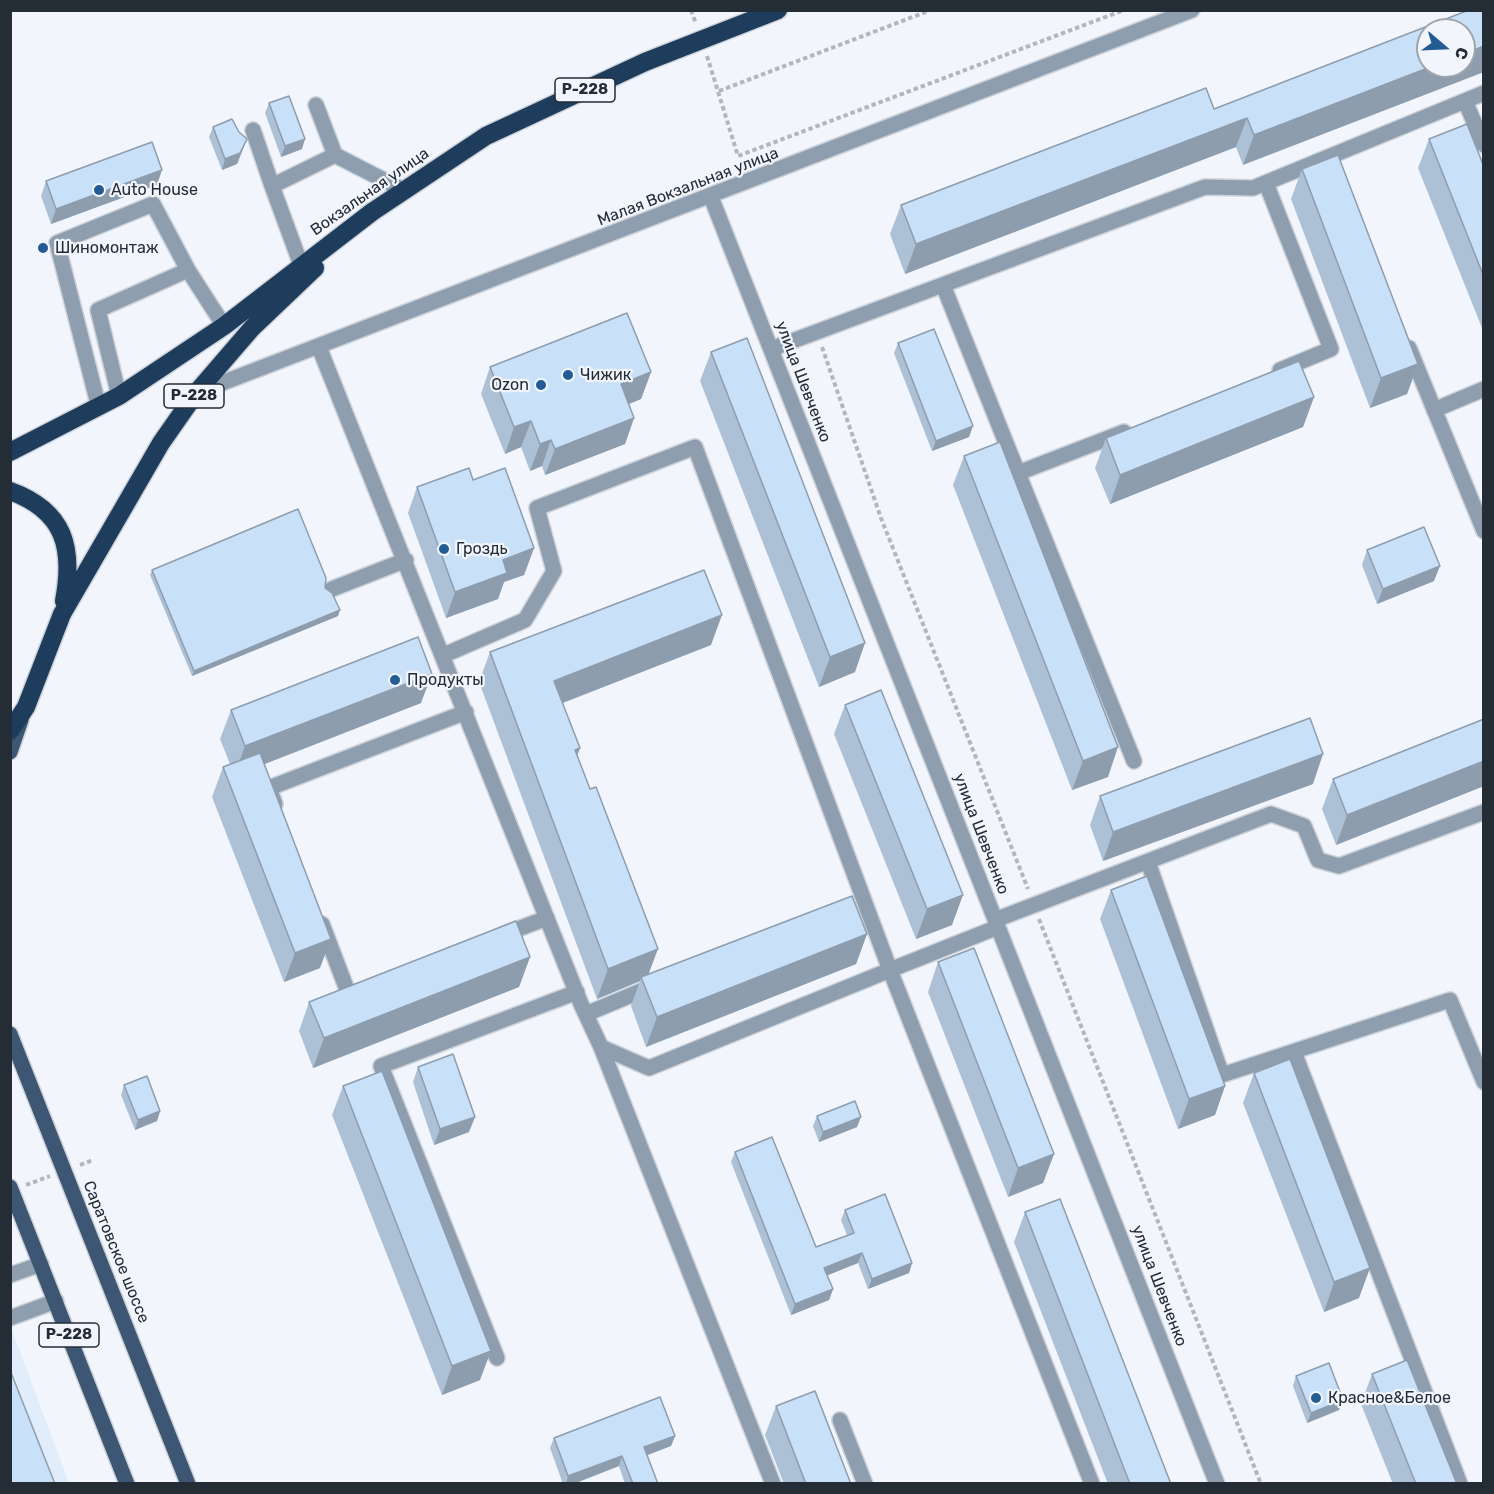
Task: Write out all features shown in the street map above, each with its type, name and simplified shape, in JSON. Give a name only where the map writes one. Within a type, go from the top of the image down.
[{"type":"highway","name":"Вокзальная улица","points":[[10,452],[119,396],[224,326],[403,190],[486,136],[645,62],[778,10]]},
{"type":"highway","name":"Р-228","points":[[26,707],[62,614],[161,442],[196,393],[252,328],[372,212]]},
{"type":"highway","points":[[10,491],[27,497],[50,515],[65,539],[70,570],[62,614]]},
{"type":"highway","points":[[10,730],[26,707]]},
{"type":"main road","name":"Р-228","points":[[10,752],[26,707]]},
{"type":"main road","name":"Саратовское шоссе","points":[[10,1034],[188,1484]]},
{"type":"main road","name":"Р-228","points":[[10,1187],[127,1484]]},
{"type":"street","name":"Малая Вокзальная улица","points":[[196,393],[711,197],[1192,10]]},
{"type":"street","points":[[771,349],[1205,187],[1253,188],[1334,161],[1484,93]]},
{"type":"street","points":[[1465,101],[1484,145]]},
{"type":"street","points":[[316,105],[335,155],[403,190]]},
{"type":"street","points":[[253,130],[302,265]]},
{"type":"street","points":[[272,186],[335,155]]},
{"type":"street","points":[[1266,183],[1331,349],[1266,375]]},
{"type":"street","name":"улица Шевченко","points":[[711,197],[1217,1484]]},
{"type":"street","points":[[99,408],[57,243],[153,204],[188,270],[224,326]]},
{"type":"street","points":[[119,396],[98,309],[188,270]]},
{"type":"street","points":[[943,285],[1134,760]]},
{"type":"street","points":[[1403,332],[1484,531]]},
{"type":"street","points":[[319,347],[444,655],[547,918],[601,1047],[773,1484]]},
{"type":"street","points":[[1434,410],[1484,389]]},
{"type":"street","points":[[1018,473],[1137,426]]},
{"type":"street","points":[[444,655],[525,620],[554,571],[537,508],[695,447],[858,901],[890,970],[1092,1484]]},
{"type":"street","points":[[332,589],[405,560]]},
{"type":"street","points":[[282,821],[269,788],[466,712]]},
{"type":"street","points":[[601,1047],[649,1068],[1148,862],[1271,814],[1304,826],[1318,860],[1339,866],[1484,812]]},
{"type":"street","points":[[1148,862],[1222,1076],[1450,1000],[1484,1082]]},
{"type":"street","points":[[315,908],[349,995],[371,986]]},
{"type":"street","points":[[492,939],[547,918]]},
{"type":"street","points":[[586,1014],[671,978]]},
{"type":"street","points":[[497,1358],[381,1066],[577,992]]},
{"type":"street","points":[[1294,1052],[1460,1484]]},
{"type":"street","points":[[10,1275],[41,1264]]},
{"type":"street","points":[[10,1318],[56,1301]]},
{"type":"street","points":[[840,1420],[865,1484]]},
{"type":"path","points":[[691,10],[719,91],[738,156],[1124,10]]},
{"type":"path","points":[[719,91],[931,10]]},
{"type":"shaded area","points":[[11,1327],[69,1483],[11,1483]]},
{"type":"building","points":[[1469,10],[1484,10],[1484,46],[1476,49],[1476,18],[1448,18]]},
{"type":"building","points":[[1416,31],[1416,73],[1254,135],[1247,118],[916,244],[901,205],[1206,88],[1214,109]]},
{"type":"building","points":[[289,96],[305,139],[285,146],[269,103]]},
{"type":"building","points":[[232,119],[239,132],[247,139],[240,153],[225,159],[213,127]]},
{"type":"building","points":[[1467,124],[1484,167],[1484,277],[1429,139]]},
{"type":"building","points":[[152,142],[162,170],[56,209],[46,181]]},
{"type":"building","points":[[1338,155],[1418,364],[1381,378],[1302,169]]},
{"type":"building","points":[[627,313],[651,372],[621,384],[634,418],[555,449],[551,440],[540,444],[531,421],[514,427],[490,367]]},
{"type":"building","points":[[934,329],[973,426],[936,441],[898,343]]},
{"type":"building","points":[[747,338],[865,643],[830,657],[711,352]]},
{"type":"building","points":[[1299,361],[1314,397],[1120,475],[1106,438]]},
{"type":"building","points":[[1000,442],[1118,747],[1083,761],[964,456]]},
{"type":"building","points":[[469,468],[473,480],[505,468],[534,548],[503,560],[507,573],[455,592],[417,487]]},
{"type":"building","points":[[298,509],[326,578],[325,588],[332,593],[340,610],[194,671],[152,570]]},
{"type":"building","points":[[1424,527],[1440,566],[1383,589],[1367,550]]},
{"type":"building","points":[[704,570],[722,615],[554,681],[580,748],[575,750],[590,789],[596,787],[658,949],[608,969],[490,652]]},
{"type":"building","points":[[418,637],[432,674],[245,746],[231,710]]},
{"type":"building","points":[[881,690],[963,895],[927,909],[845,705]]},
{"type":"building","points":[[1310,718],[1323,754],[1113,832],[1100,796]]},
{"type":"building","points":[[1484,719],[1484,761],[1347,815],[1333,779]]},
{"type":"building","points":[[260,753],[331,939],[295,953],[223,767]]},
{"type":"building","points":[[1147,876],[1225,1086],[1189,1099],[1111,890]]},
{"type":"building","points":[[852,896],[867,934],[657,1017],[641,977]]},
{"type":"building","points":[[516,921],[530,957],[324,1038],[309,1002]]},
{"type":"building","points":[[974,948],[1054,1154],[1018,1168],[938,962]]},
{"type":"building","points":[[453,1054],[475,1117],[440,1129],[418,1067]]},
{"type":"building","points":[[1290,1059],[1370,1268],[1334,1282],[1254,1073]]},
{"type":"building","points":[[382,1071],[491,1351],[452,1366],[343,1086]]},
{"type":"building","points":[[147,1076],[160,1111],[138,1120],[124,1085]]},
{"type":"building","points":[[855,1101],[861,1117],[823,1132],[817,1116]]},
{"type":"building","points":[[772,1137],[816,1247],[854,1233],[845,1210],[885,1194],[912,1263],[872,1279],[862,1253],[824,1268],[833,1289],[795,1304],[735,1152]]},
{"type":"building","points":[[1060,1199],[1171,1484],[1130,1484],[1025,1212]]},
{"type":"building","points":[[1407,1360],[1457,1484],[1416,1484],[1372,1374]]},
{"type":"building","name":"Красное&Белое","points":[[1329,1363],[1343,1400],[1311,1413],[1296,1376]]},
{"type":"building","points":[[10,1370],[55,1484],[10,1484]]},
{"type":"building","points":[[815,1391],[851,1484],[806,1484],[776,1406]]},
{"type":"building","points":[[660,1397],[675,1436],[644,1447],[658,1484],[633,1484],[622,1456],[568,1476],[554,1438]]},
{"type":"place","name":"Auto House","points":[[99,190]]},
{"type":"place","name":"Шиномонтаж","points":[[43,248]]},
{"type":"place","name":"Чижик","points":[[568,375]]},
{"type":"place","name":"Ozon","points":[[541,385]]},
{"type":"place","name":"Гроздь","points":[[444,549]]},
{"type":"place","name":"Продукты","points":[[395,680]]},
{"type":"place","name":"Красное&Белое","points":[[1316,1398]]}]
